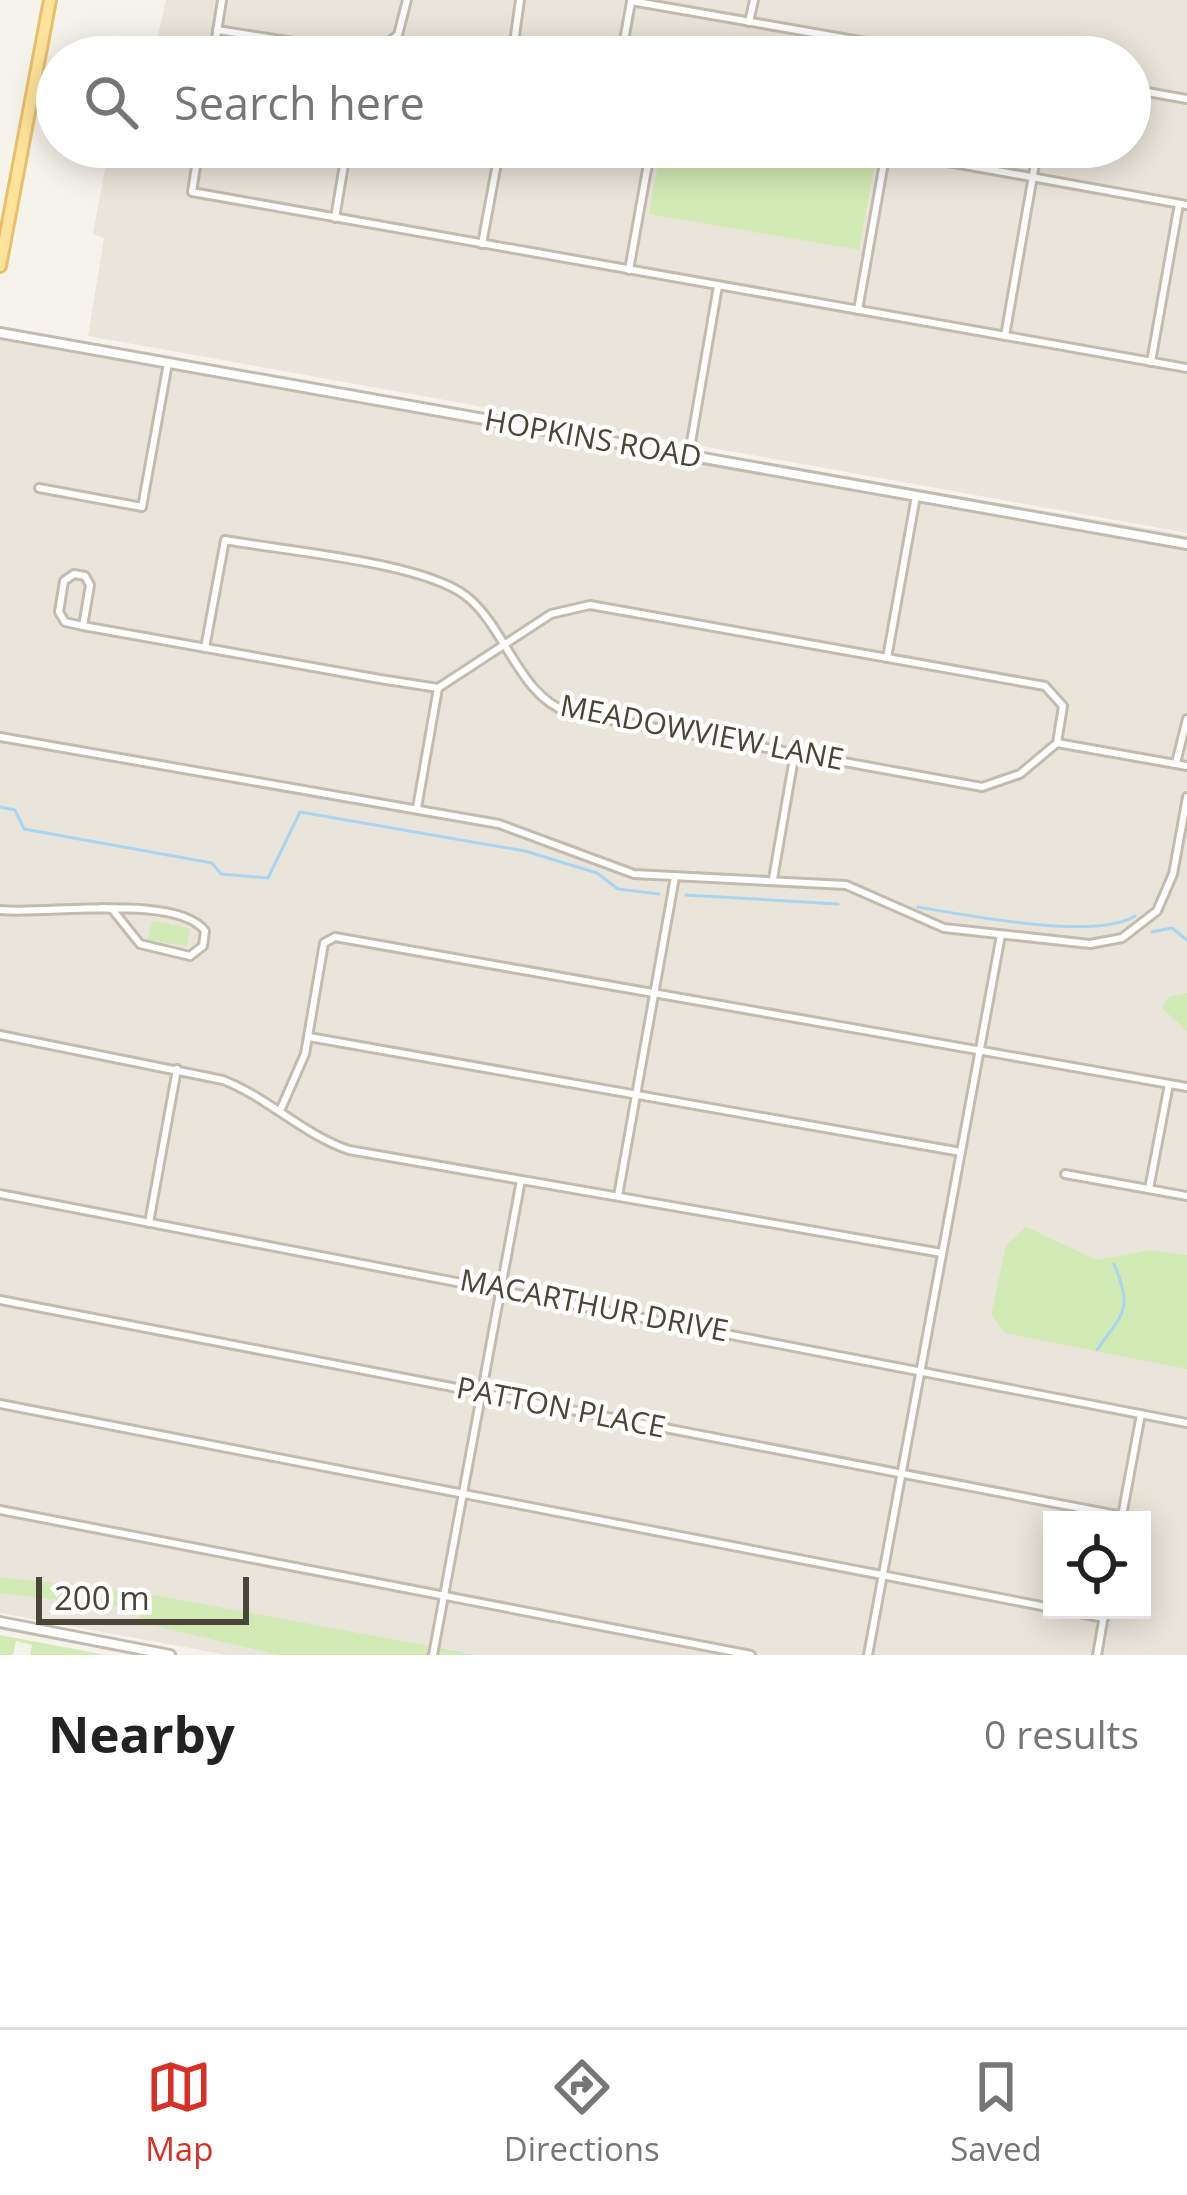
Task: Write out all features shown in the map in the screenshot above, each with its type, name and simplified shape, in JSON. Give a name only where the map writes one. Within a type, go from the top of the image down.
[{"type":"main road","points":[[43,36],[50,0]]},
{"type":"main road","points":[[0,266],[36,74]]},
{"type":"street","points":[[216,36],[222,0]]},
{"type":"street","points":[[396,36],[407,0]]},
{"type":"street","points":[[515,36],[520,0]]},
{"type":"street","points":[[749,22],[754,0]]},
{"type":"street","points":[[625,36],[631,1],[830,36]]},
{"type":"street","points":[[217,30],[251,36]]},
{"type":"street","points":[[1151,93],[1187,99]]},
{"type":"street","points":[[196,168],[192,192],[1187,368]]},
{"type":"street","points":[[334,218],[343,168]]},
{"type":"street","points":[[482,244],[496,168]]},
{"type":"street","points":[[629,270],[647,168]]},
{"type":"street","points":[[858,310],[883,168]]},
{"type":"street","points":[[982,168],[1183,204],[1151,362]]},
{"type":"street","points":[[1005,336],[1034,168]]},
{"type":"street","points":[[688,456],[718,286]]},
{"type":"street","name":"HOPKINS ROAD","points":[[0,333],[1187,544]]},
{"type":"street","points":[[39,488],[142,507],[167,363]]},
{"type":"street","points":[[887,658],[916,496]]},
{"type":"street","name":"MEADOWVIEW LANE","points":[[205,648],[226,540],[434,579],[473,602],[546,700],[560,710],[982,787],[1019,774],[1057,743]]},
{"type":"street","points":[[83,626],[90,585],[85,576],[74,574],[64,581],[59,612],[65,622],[83,626],[205,648],[438,688],[559,610],[590,605],[1045,686],[1063,706],[1057,743],[1187,766]]},
{"type":"street","points":[[417,810],[438,688]]},
{"type":"street","points":[[1176,763],[1187,719]]},
{"type":"street","points":[[0,737],[516,828],[614,869],[858,887],[929,924],[1090,944],[1112,941],[1139,928],[1170,886],[1187,797]]},
{"type":"street","points":[[773,880],[795,752]]},
{"type":"street","points":[[618,1196],[675,877]]},
{"type":"street","points":[[0,910],[102,908],[134,909],[195,920],[205,931],[203,946],[190,956],[148,948],[112,909],[102,908]]},
{"type":"street","points":[[868,1655],[1001,935]]},
{"type":"street","points":[[280,1111],[300,1072],[324,943],[335,937],[1187,1088]]},
{"type":"street","points":[[0,1035],[240,1086],[318,1138],[349,1150],[942,1253]]},
{"type":"street","points":[[308,1037],[962,1152]]},
{"type":"street","points":[[149,1223],[177,1069]]},
{"type":"street","points":[[1149,1189],[1169,1084]]},
{"type":"street","points":[[1065,1174],[1187,1196]]},
{"type":"street","points":[[433,1655],[521,1180]]},
{"type":"street","name":"MACARTHUR DRIVE","points":[[0,1194],[1187,1423]]},
{"type":"street","name":"PATTON PLACE","points":[[0,1300],[1088,1511]]},
{"type":"street","points":[[0,1404],[1043,1606]]},
{"type":"street","points":[[1123,1511],[1141,1414]]},
{"type":"street","points":[[0,1510],[751,1655]]},
{"type":"street","points":[[1097,1655],[1104,1619]]},
{"type":"street","points":[[0,1622],[170,1655]]},
{"type":"shaded area","points":[[166,0],[1187,0],[1187,533],[88,336],[104,238],[93,234],[105,168],[1151,168],[1151,36],[158,36]]},
{"type":"shaded area","points":[[0,333],[1187,535],[1187,1655],[227,1655],[0,1613]]},
{"type":"green space","points":[[657,168],[874,168],[859,250],[649,214]]},
{"type":"green space","points":[[152,921],[190,928],[187,946],[148,940]]},
{"type":"green space","points":[[1187,993],[1187,1031],[1162,1008],[1169,997]]},
{"type":"green space","points":[[1026,1227],[1097,1260],[1150,1250],[1187,1255],[1187,1369],[1005,1333],[991,1315],[1006,1245]]},
{"type":"green space","points":[[0,1577],[143,1593],[477,1655],[279,1655],[142,1623],[137,1609],[0,1593]]},
{"type":"green space","points":[[0,1635],[106,1655],[30,1655],[32,1645],[16,1641],[13,1655],[0,1655]]},
{"type":"waterway","points":[[0,807],[15,810],[24,829],[212,863],[221,874],[268,878],[300,812],[525,851],[597,873],[618,889],[659,894]]},
{"type":"waterway","points":[[686,895],[838,904]]},
{"type":"waterway","points":[[918,907],[1062,926],[1116,923],[1135,916]]},
{"type":"waterway","points":[[1152,932],[1172,928],[1187,940]]},
{"type":"waterway","points":[[1097,1350],[1123,1310],[1114,1264]]}]
